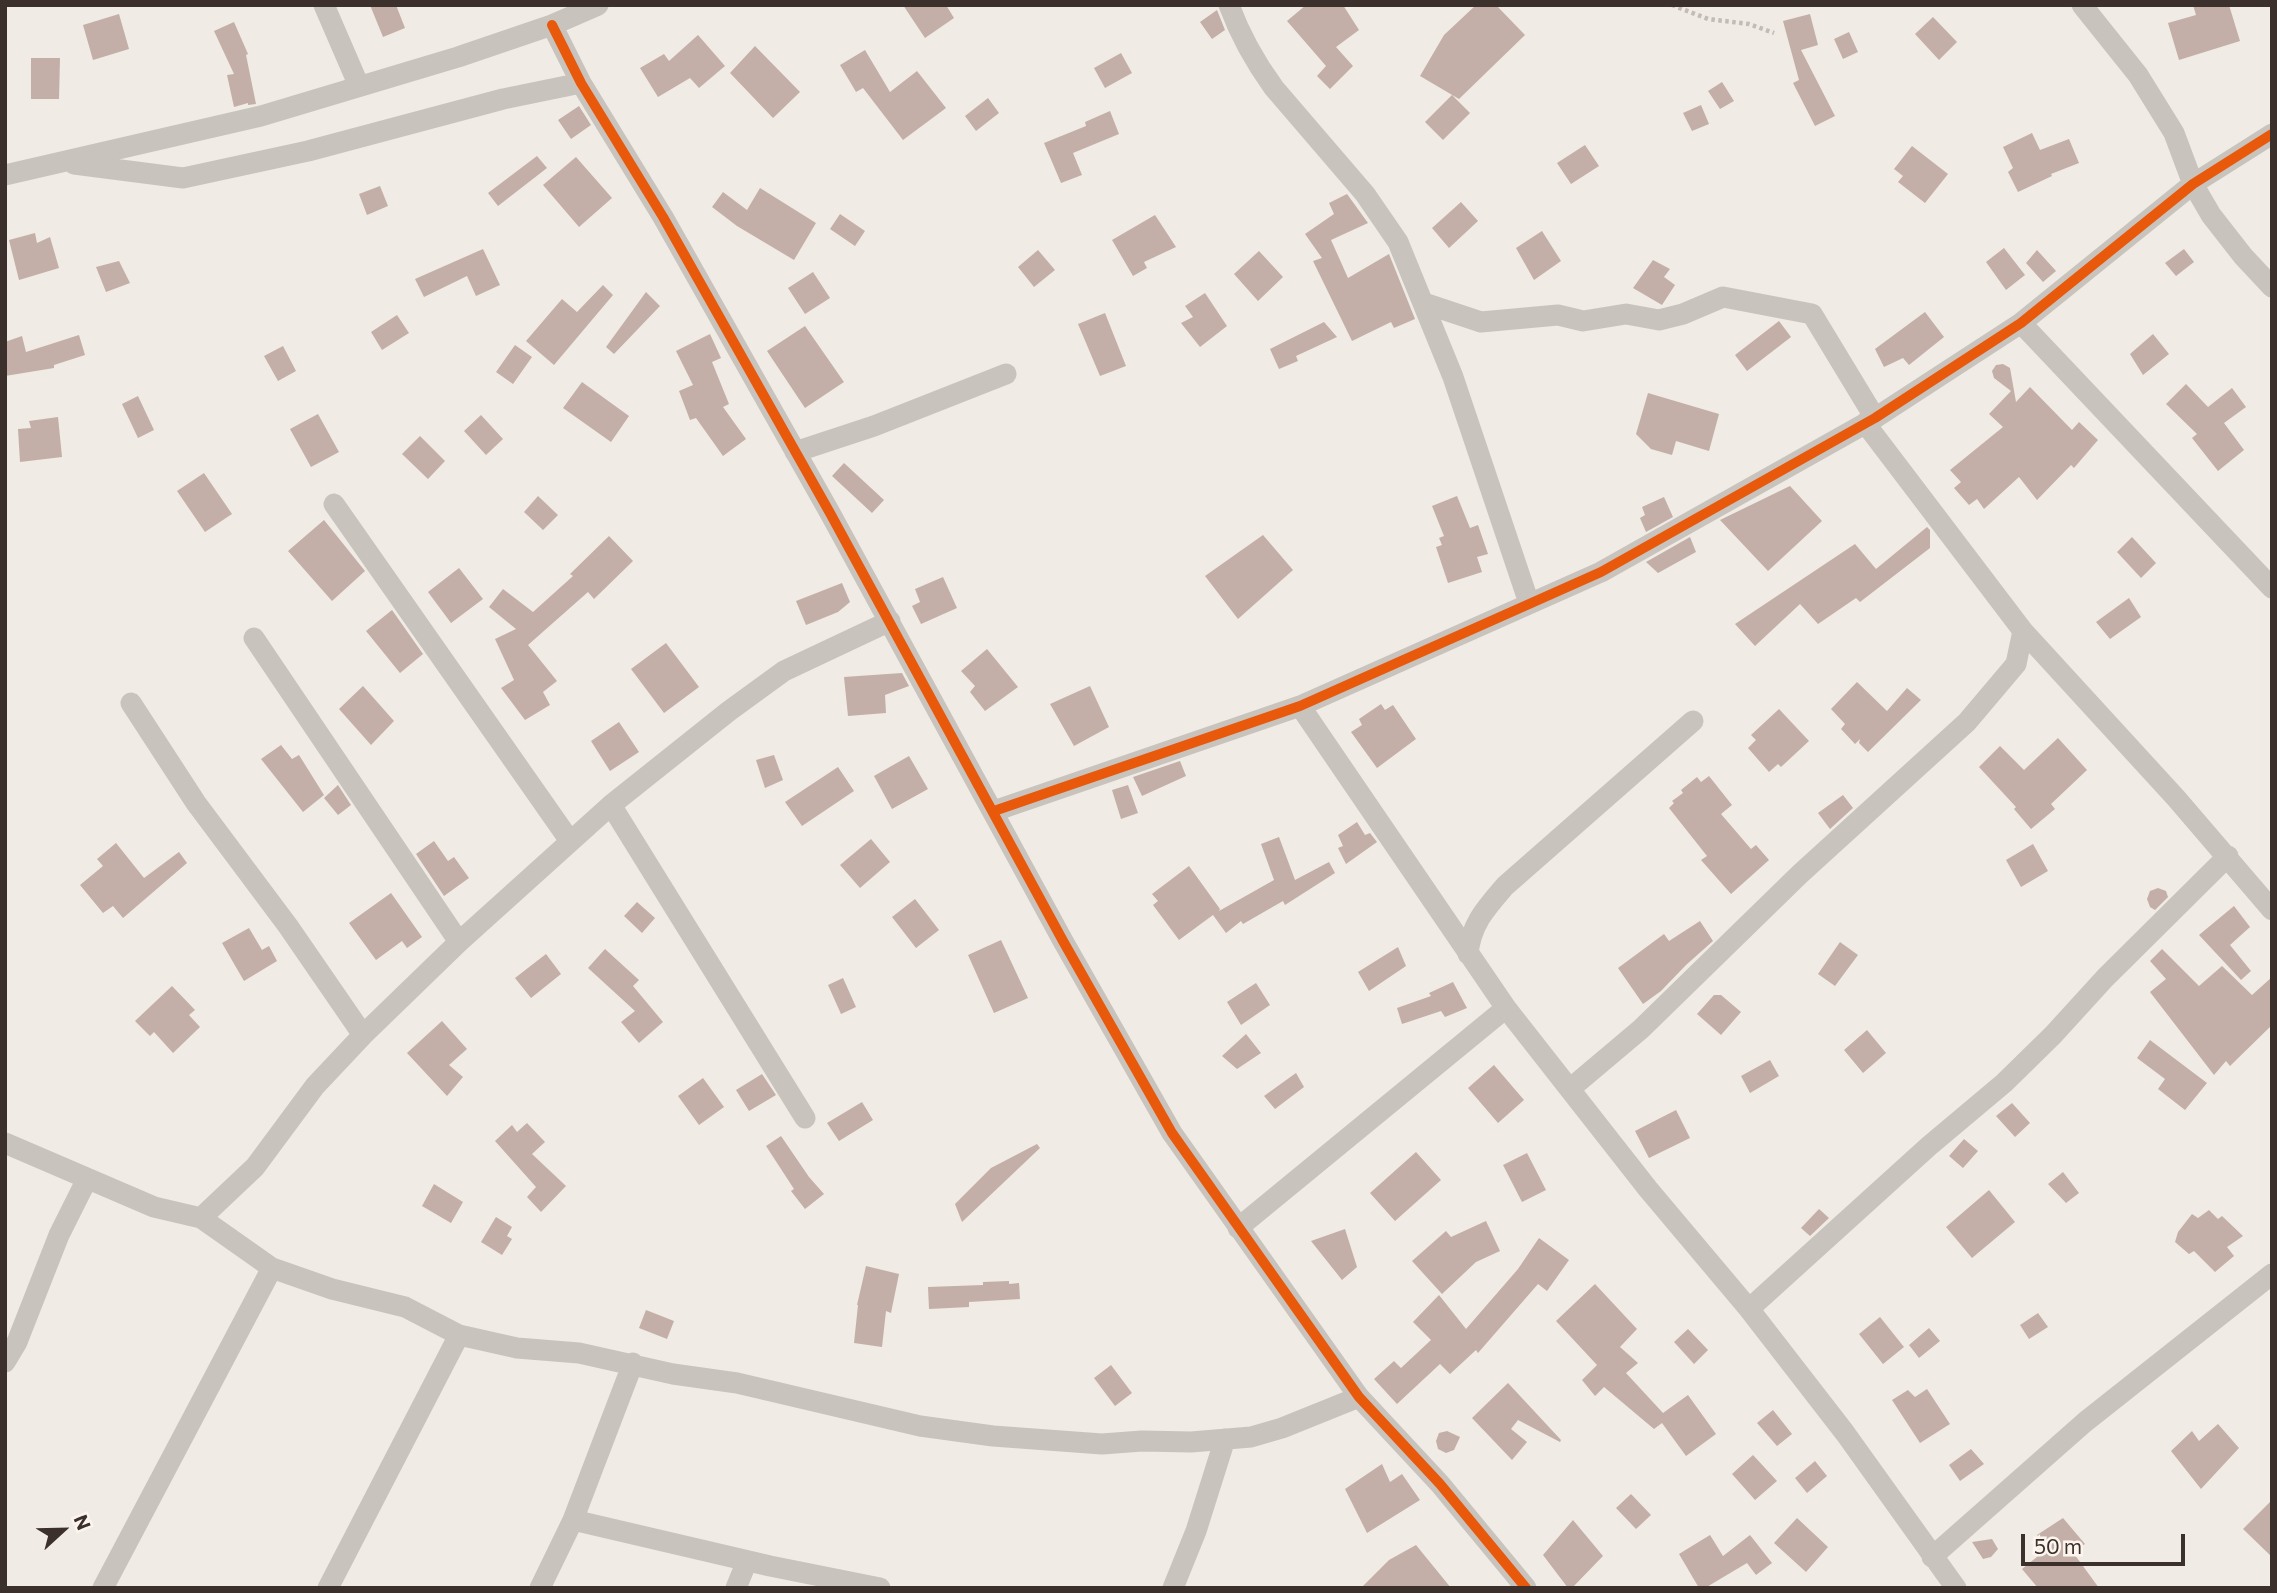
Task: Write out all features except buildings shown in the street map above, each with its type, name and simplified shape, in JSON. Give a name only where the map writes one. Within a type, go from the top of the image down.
[{"type":"street","points":[[324,5],[359,86]]},
{"type":"street","points":[[5,175],[261,116],[458,57],[552,25],[598,5]]},
{"type":"street","points":[[1229,5],[1247,46],[1267,79],[1366,194],[1398,242],[1453,377],[1530,603]]},
{"type":"street","points":[[2082,5],[2138,75],[2174,133],[2193,184],[2211,215],[2243,256],[2272,286]]},
{"type":"street","points":[[552,25],[582,83],[663,217],[890,621],[1063,940],[1172,1133],[1359,1396],[1440,1484],[1526,1588]]},
{"type":"street","points":[[57,162],[183,177],[308,150],[470,107],[582,83]]},
{"type":"street","points":[[994,811],[1300,706],[1601,572],[1870,420],[2021,323],[2193,184],[2272,134]]},
{"type":"street","points":[[1424,303],[1481,322],[1558,315],[1583,321],[1626,314],[1659,320],[1684,314],[1723,297],[1812,314],[1870,420],[2023,631],[2228,856],[2272,910]]},
{"type":"street","points":[[2021,323],[2272,587]]},
{"type":"street","points":[[795,452],[874,426],[1006,374]]},
{"type":"street","points":[[334,504],[570,841]]},
{"type":"street","points":[[201,1219],[254,1167],[315,1086],[363,1035],[459,942],[611,805],[729,710],[784,671],[890,621]]},
{"type":"street","points":[[1571,1088],[1641,1029],[1800,874],[1967,722],[2015,664],[2023,631]]},
{"type":"street","points":[[254,638],[459,942]]},
{"type":"street","points":[[131,704],[196,803],[281,916],[363,1035]]},
{"type":"street","points":[[1300,706],[1506,1008],[1648,1189],[1749,1309],[1845,1433],[1955,1588]]},
{"type":"street","points":[[1468,954],[1470,937],[1482,913],[1505,886],[1693,721]]},
{"type":"street","points":[[611,805],[805,1118]]},
{"type":"street","points":[[1749,1309],[1929,1146],[2004,1083],[2228,856]]},
{"type":"street","points":[[1238,1228],[1506,1008]]},
{"type":"street","points":[[5,1143],[154,1208],[201,1219],[272,1268],[332,1289],[405,1307],[459,1335],[517,1348],[579,1353],[673,1374],[737,1383],[920,1426],[993,1436],[1102,1444],[1142,1441],[1191,1442],[1251,1437],[1282,1429],[1359,1396]]},
{"type":"street","points":[[5,1362],[17,1342],[59,1235],[87,1179]]},
{"type":"street","points":[[103,1588],[272,1268]]},
{"type":"street","points":[[1932,1557],[2085,1422],[2272,1274]]},
{"type":"street","points":[[328,1588],[459,1335]]},
{"type":"street","points":[[540,1588],[573,1520],[633,1363]]},
{"type":"street","points":[[1173,1588],[1196,1531],[1225,1439]]},
{"type":"street","points":[[573,1520],[747,1561],[880,1588]]},
{"type":"street","points":[[736,1588],[747,1561]]},
{"type":"path","points":[[1672,5],[1708,19],[1749,24],[1773,33]]},
{"type":"cycle path","points":[[552,25],[581,83],[663,217],[830,513],[1063,941],[1172,1133],[1359,1397],[1440,1484],[1526,1588]]},
{"type":"cycle path","points":[[994,811],[1300,706],[1601,572],[1875,418],[2021,323],[2193,184],[2272,134]]}]
